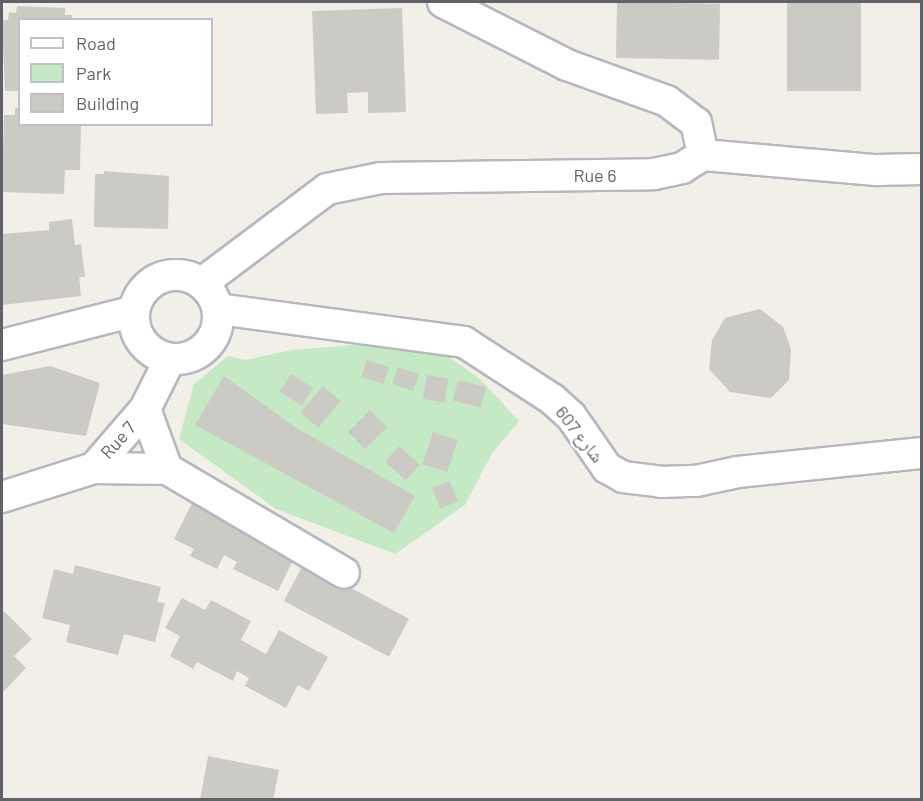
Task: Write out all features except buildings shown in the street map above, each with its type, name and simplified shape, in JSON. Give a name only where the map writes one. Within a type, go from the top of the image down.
[{"type":"street","points":[[443,2],[567,65],[667,101],[696,123],[703,155],[876,170],[921,169]]},
{"type":"street","name":"Rue 6","points":[[202,283],[327,189],[381,178],[654,174],[682,168],[703,155]]},
{"type":"street","points":[[181,275],[202,283],[212,294],[218,309],[212,339],[201,351],[187,358],[170,359],[150,350],[137,333],[134,311],[142,291],[160,278],[181,275]]},
{"type":"street","name":"شارع 607","points":[[218,309],[464,342],[552,399],[571,416],[607,468],[623,477],[696,481],[738,472],[921,453]]},
{"type":"street","points":[[2,345],[134,311]]},
{"type":"street","name":"Rue 7","points":[[2,497],[94,468],[145,409],[170,359]]},
{"type":"street","points":[[145,409],[168,469]]},
{"type":"street","points":[[94,468],[168,469],[344,573]]},
{"type":"green space","points":[[366,344],[439,350],[480,379],[519,421],[492,453],[465,505],[395,554],[276,509],[179,439],[194,384],[228,356],[245,360],[292,350]]}]
